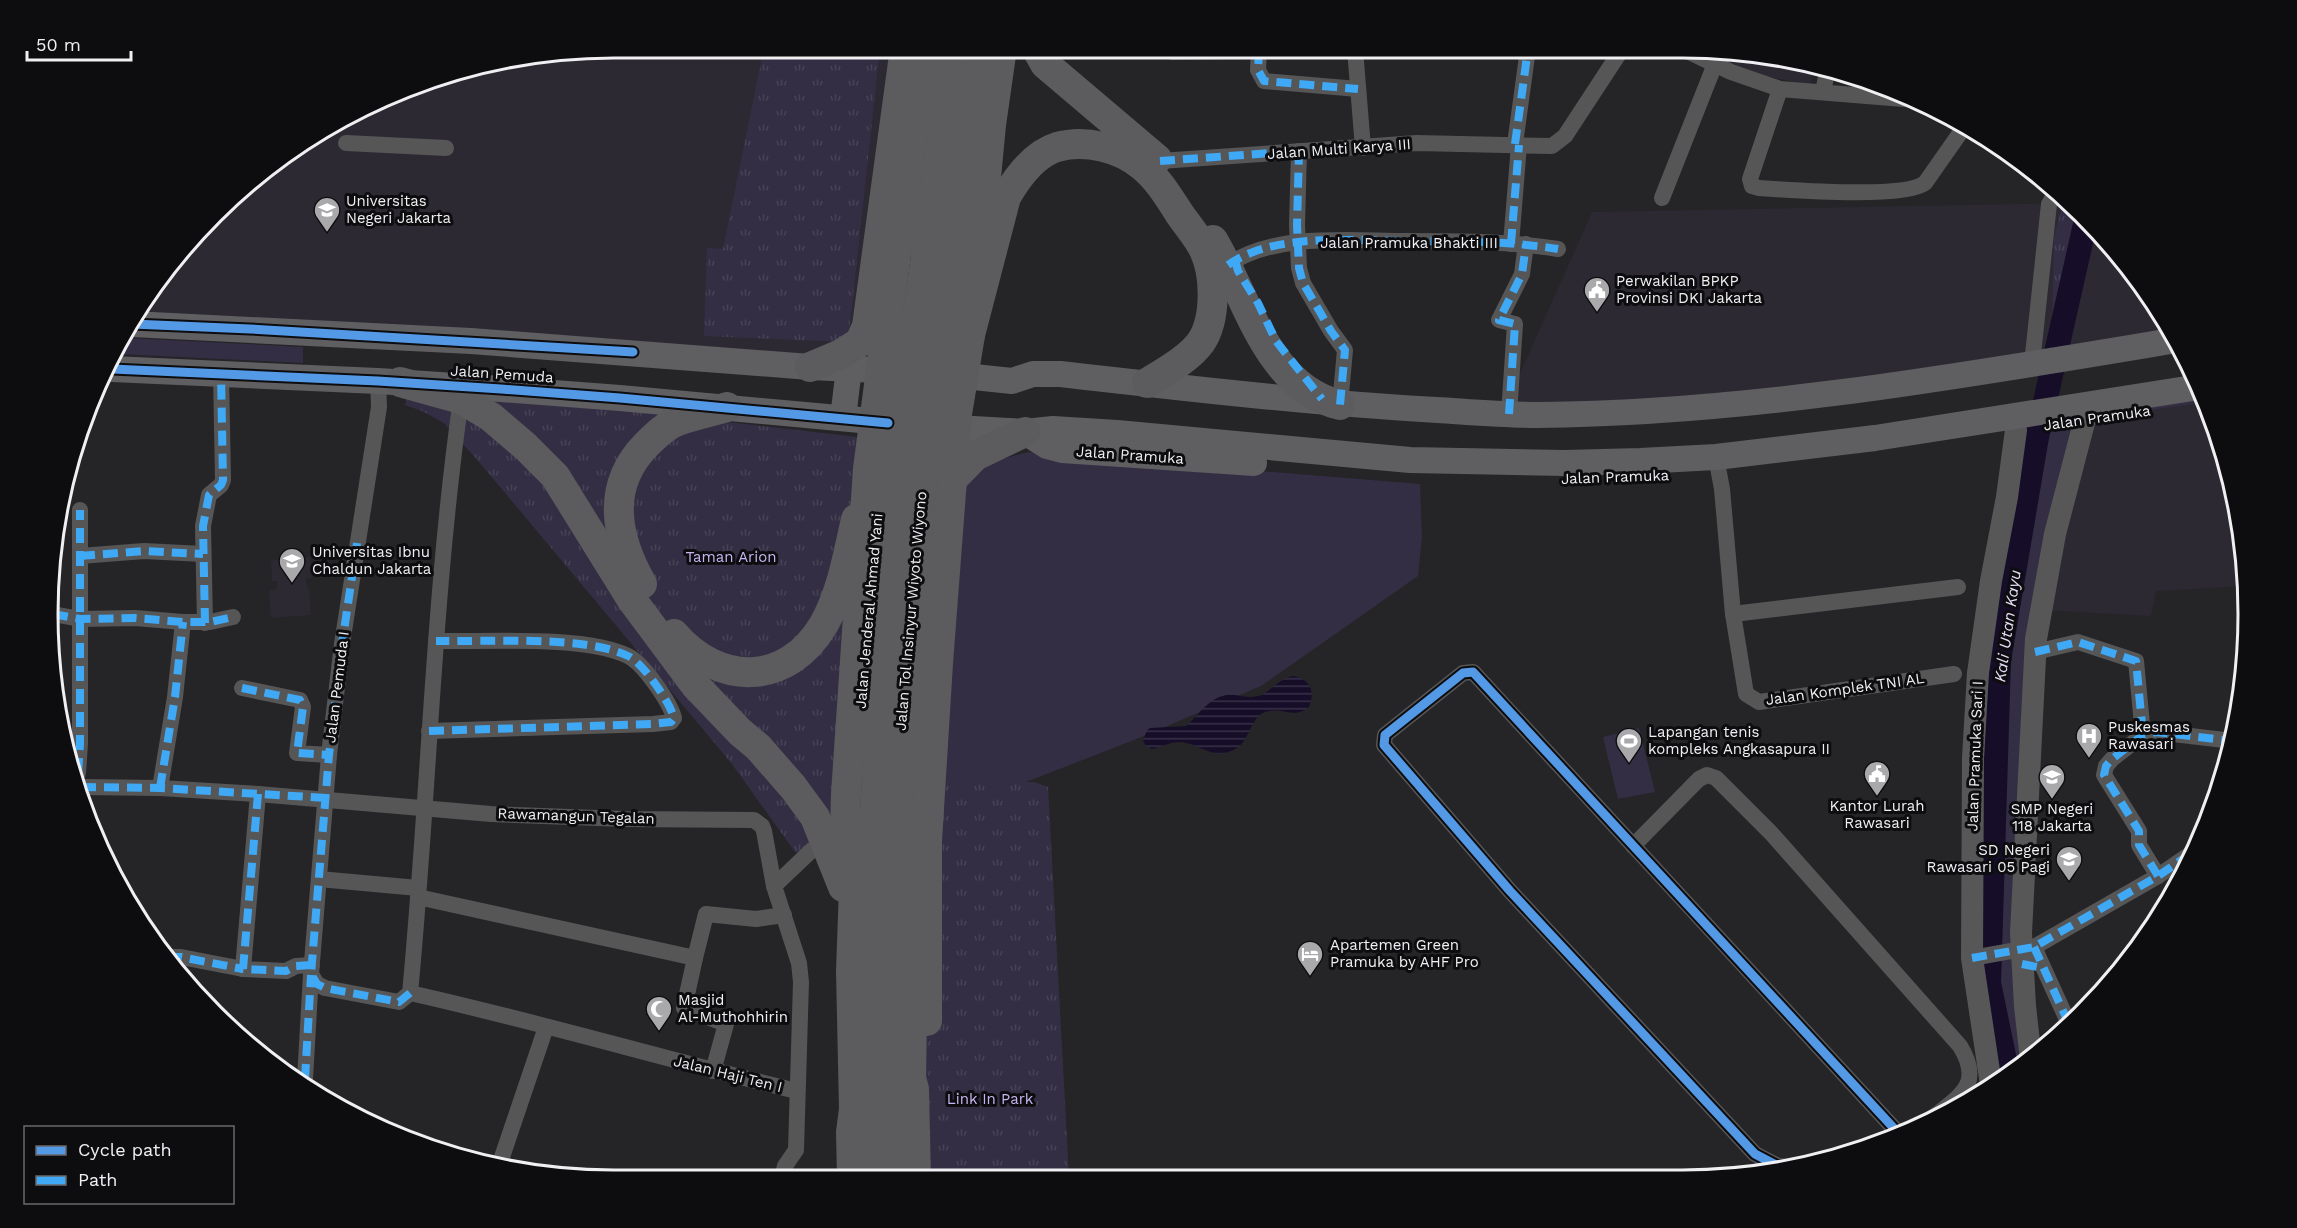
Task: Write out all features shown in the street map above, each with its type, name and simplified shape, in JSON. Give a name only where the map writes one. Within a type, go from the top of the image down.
[{"type":"highway","points":[[810,367],[841,354],[861,342],[867,327],[884,218],[904,58]]},
{"type":"highway","points":[[851,1132],[844,1110],[839,929],[843,913],[843,875],[868,469],[922,58]]},
{"type":"highway","name":"Jalan Jenderal Ahmad Yani","points":[[852,1170],[851,1132],[854,1109],[851,994],[853,879],[865,638],[888,423],[938,58]]},
{"type":"highway","name":"Jalan Tol Insinyur Wiyoto Wiyono","points":[[879,1170],[872,1037],[872,869],[883,656],[897,464],[954,58]]},
{"type":"highway","name":"Jalan Tol Insinyur Wiyoto Wiyono","points":[[901,1170],[895,1048],[895,883],[903,678],[940,332],[982,58]]},
{"type":"highway","points":[[916,1170],[914,1089],[911,1078],[912,833],[921,663],[935,497],[991,58]]},
{"type":"highway","points":[[914,1089],[918,1078],[927,1021],[927,841],[957,414],[970,335],[991,125],[1001,58]]},
{"type":"highway","points":[[1042,58],[1045,64],[1160,172],[1205,251],[1212,283],[1212,315],[1201,343],[1174,367],[1147,383]]},
{"type":"highway","points":[[970,335],[1006,197],[1016,180],[1044,154],[1056,147],[1077,144],[1100,146],[1128,156],[1160,172],[1171,171],[1231,262],[1269,350],[1289,377],[1309,393],[1342,409]]},
{"type":"highway","points":[[389,382],[461,399],[491,417],[525,445],[555,476],[632,600],[696,686],[765,755],[816,818],[843,875]]},
{"type":"highway","points":[[727,407],[677,421],[657,434],[639,452],[623,477],[618,505],[627,558],[668,627],[687,648],[705,661],[739,673],[766,670],[790,660],[808,645],[824,625],[838,593],[868,469]]},
{"type":"highway","points":[[935,497],[975,456],[1025,432]]},
{"type":"highway","points":[[740,732],[750,753],[792,809],[807,855],[839,929]]},
{"type":"main road","name":"Jalan Pemuda","points":[[140,324],[471,341],[810,367],[895,371]]},
{"type":"main road","points":[[2067,366],[2167,342]]},
{"type":"main road","points":[[895,371],[1012,381],[1047,389],[1342,409],[1509,414],[1655,412],[1771,401],[2036,369],[2175,357]]},
{"type":"main road","points":[[843,417],[849,368]]},
{"type":"main road","name":"Jalan Pemuda","points":[[115,369],[221,380],[389,382],[727,407],[888,423]]},
{"type":"main road","points":[[1012,381],[1033,374],[1047,374],[1147,383],[1342,409],[1524,429],[1623,429],[1788,414],[2036,369]]},
{"type":"main road","name":"Jalan Pramuka","points":[[2050,418],[2085,419],[2191,389]]},
{"type":"main road","name":"Jalan Pramuka","points":[[1025,432],[1047,446],[1062,450],[1428,477],[1535,480],[1653,477],[1875,438],[2020,425],[2137,404],[2196,402]]},
{"type":"main road","points":[[1623,429],[1655,412]]},
{"type":"main road","name":"Jalan Pramuka","points":[[888,423],[1025,432],[1053,429],[1117,433],[1410,460],[1718,464]]},
{"type":"main road","points":[[1410,460],[1428,477]]},
{"type":"street","points":[[1259,58],[1258,70],[1264,81],[1358,89]]},
{"type":"street","points":[[1355,58],[1363,148]]},
{"type":"street","points":[[1509,414],[1515,324],[1499,320],[1522,274],[1518,244],[1517,145],[1527,58]]},
{"type":"street","name":"Jalan Multi Karya III","points":[[1160,172],[1299,151],[1417,143],[1552,146],[1560,142],[1616,58]]},
{"type":"street","points":[[1705,59],[1780,89],[1887,97]]},
{"type":"street","points":[[1662,198],[1715,64]]},
{"type":"street","points":[[1823,92],[1826,77]]},
{"type":"street","points":[[1780,89],[1750,179],[1752,186],[1759,188],[1809,192],[1874,192],[1917,188],[1925,183],[1960,133]]},
{"type":"street","points":[[346,143],[446,148]]},
{"type":"street","points":[[1299,151],[1297,225],[1300,243],[1299,268],[1303,283],[1345,350],[1342,409]]},
{"type":"street","points":[[2036,369],[2049,204],[2052,199]]},
{"type":"street","name":"Jalan Pramuka Bhakti III","points":[[1231,262],[1251,252],[1300,243],[1355,240],[1518,244],[1558,249]]},
{"type":"street","points":[[205,623],[203,526],[207,499],[223,480],[221,380]]},
{"type":"street","name":"Jalan Pemuda I","points":[[305,1076],[329,755],[349,591],[379,407],[389,382]]},
{"type":"street","points":[[177,957],[243,969],[286,971],[296,966],[312,969],[317,984],[325,988],[399,1002],[410,993],[426,808],[436,641],[461,399]]},
{"type":"street","points":[[2031,1047],[2024,860],[2036,639],[2055,534],[2085,419]]},
{"type":"street","name":"Jalan Pramuka Sari I","points":[[1990,1077],[1973,957],[1972,803],[1978,673],[1991,581],[2020,425]]},
{"type":"street","name":"Jalan Komplek TNI AL","points":[[1718,464],[1733,614],[1746,694],[1759,702],[1954,674]]},
{"type":"street","points":[[75,743],[80,619],[80,510]]},
{"type":"street","points":[[80,556],[144,551],[203,554]]},
{"type":"street","points":[[1733,614],[1958,587]]},
{"type":"street","points":[[58,615],[80,619],[135,618],[205,623],[233,617]]},
{"type":"street","points":[[160,788],[175,697],[183,622]]},
{"type":"street","points":[[429,731],[653,724],[671,722],[674,718],[667,702],[639,664],[626,654],[549,642],[436,641]]},
{"type":"street","points":[[2035,652],[2078,642],[2136,661],[2143,735]]},
{"type":"street","points":[[1771,1162],[1755,1154],[1510,891],[1384,745],[1385,735],[1463,673],[1473,672],[1894,1128]]},
{"type":"street","points":[[242,688],[300,700],[303,707],[297,753],[329,755]]},
{"type":"street","points":[[2158,876],[2139,845],[2139,831],[2103,771],[2112,759],[2143,735],[2156,732],[2224,740]]},
{"type":"street","points":[[1633,846],[1699,779],[1707,775],[1716,778],[1771,833],[1960,1046],[1968,1059],[1970,1072],[1966,1090],[1958,1097]]},
{"type":"street","name":"Rawamangun Tegalan","points":[[86,787],[160,788],[327,798],[491,814],[754,820],[762,826],[764,831],[774,886]]},
{"type":"street","points":[[243,969],[258,794]]},
{"type":"street","points":[[774,886],[807,855]]},
{"type":"street","points":[[1973,957],[2027,955],[2181,860]]},
{"type":"street","points":[[319,879],[418,893],[695,958]]},
{"type":"street","name":"Jalan Haji Ten I","points":[[410,993],[512,1015],[546,1027],[797,1091],[801,982],[799,963],[774,886]]},
{"type":"street","points":[[714,1071],[726,1024],[684,1008],[706,914],[756,919],[784,915]]},
{"type":"street","points":[[2027,955],[2065,1017]]},
{"type":"street","points":[[502,1158],[546,1027]]},
{"type":"street","points":[[784,1170],[796,1150],[797,1091]]},
{"type":"shaded area","points":[[903,58],[867,326],[810,367],[139,325],[173,276],[196,248],[221,221],[276,173],[336,133],[401,101],[435,88],[506,69],[578,60]]},
{"type":"shaded area","points":[[1721,60],[1756,63],[1812,74],[1810,85],[1720,67]]},
{"type":"shaded area","points":[[2057,203],[2101,248],[2124,276],[2162,333],[1973,373],[1502,414],[1592,212]]},
{"type":"shaded area","points":[[2197,403],[2220,470],[2228,506],[2234,541],[2237,586],[2156,591],[2151,616],[2041,610],[2085,419]]},
{"type":"shaded area","name":"Universitas Ibnu Chaldun Jakarta","points":[[310,557],[312,578],[306,579],[307,587],[309,587],[311,615],[271,618],[269,590],[277,589],[277,581],[272,581],[271,560]]},
{"type":"shaded area","points":[[1294,676],[1304,680],[1310,687],[1312,696],[1309,707],[1294,713],[1275,710],[1263,713],[1254,722],[1242,744],[1228,752],[1213,753],[1179,742],[1152,749],[1143,741],[1150,728],[1186,726],[1208,704],[1219,697],[1226,695],[1258,696]]},
{"type":"green space","points":[[762,58],[879,58],[848,342],[704,336],[707,248],[723,249]]},
{"type":"green space","points":[[2062,208],[2077,222],[2059,320],[2052,327],[2054,238]]},
{"type":"green space","points":[[132,338],[303,347],[303,363],[123,354]]},
{"type":"green space","points":[[2190,388],[2197,403],[2085,420],[2040,611],[2027,1050],[1992,1076],[1972,803],[2018,432],[2064,422],[2061,409]]},
{"type":"green space","name":"Taman Arion","points":[[456,391],[875,439],[840,867],[795,852],[732,764],[480,463],[444,423],[405,405],[408,395]]},
{"type":"green space","points":[[1029,452],[1420,484],[1422,537],[1418,576],[1261,686],[1134,740],[1026,782],[937,782],[956,484],[972,472],[990,464]]},
{"type":"green space","name":"Lapangan tenis kompleks Angkasapura II","points":[[1639,728],[1655,792],[1618,799],[1603,737]]},
{"type":"green space","name":"Link In Park","points":[[931,782],[1034,782],[1048,787],[1069,1170],[916,1170]]},
{"type":"waterway","name":"Kali Utan Kayu","points":[[2006,1066],[1989,983],[1999,661],[2037,437],[2084,229]]},
{"type":"marked path","points":[[1259,58],[1258,70],[1264,81],[1358,89]]},
{"type":"marked path","points":[[1515,144],[1527,58]]},
{"type":"marked path","points":[[1511,244],[1519,145]]},
{"type":"marked path","points":[[1160,161],[1299,151],[1297,225],[1299,268],[1303,283],[1345,350],[1340,405]]},
{"type":"marked path","points":[[1228,265],[1247,254],[1268,247],[1314,241],[1483,242],[1558,249]]},
{"type":"marked path","points":[[1509,414],[1515,324],[1499,320],[1522,274],[1526,244]]},
{"type":"marked path","points":[[1235,260],[1238,271],[1258,303],[1276,341],[1322,399]]},
{"type":"marked path","points":[[205,623],[203,526],[209,495],[221,485],[223,480],[221,373]]},
{"type":"marked path","points":[[79,763],[80,510]]},
{"type":"marked path","points":[[357,543],[329,755],[311,974],[317,984],[325,988],[399,1002],[410,993]]},
{"type":"marked path","points":[[80,556],[144,551],[203,554]]},
{"type":"marked path","points":[[58,615],[80,619],[135,618],[183,622],[210,622],[233,617]]},
{"type":"marked path","points":[[160,788],[175,697],[183,622]]},
{"type":"marked path","points":[[429,731],[653,724],[671,722],[674,718],[662,693],[641,666],[628,656],[609,649],[562,642],[436,641]]},
{"type":"marked path","points":[[2035,652],[2078,642],[2136,661],[2143,735]]},
{"type":"marked path","points":[[242,688],[300,700],[303,707],[297,753],[329,755]]},
{"type":"marked path","points":[[2158,876],[2139,845],[2139,831],[2104,775],[2106,766],[2143,735],[2156,732],[2224,740]]},
{"type":"marked path","points":[[86,787],[160,788],[327,798]]},
{"type":"marked path","points":[[258,794],[243,969],[286,971],[296,966],[312,965]]},
{"type":"marked path","points":[[1972,958],[2034,947],[2158,876],[2181,860]]},
{"type":"marked path","points":[[2034,947],[2066,1017]]},
{"type":"marked path","points":[[177,957],[243,969]]},
{"type":"marked path","points":[[2022,964],[2037,967]]},
{"type":"marked path","points":[[305,1076],[311,975]]},
{"type":"cycle path","points":[[140,324],[633,352]]},
{"type":"cycle path","points":[[115,369],[501,389],[888,423]]},
{"type":"cycle path","points":[[1771,1162],[1755,1154],[1510,891],[1384,745],[1385,735],[1463,673],[1473,672],[1894,1128]]},
{"type":"place","name":"Universitas Negeri Jakarta","points":[[327,233]]},
{"type":"place","name":"Perwakilan BPKP Provinsi DKI Jakarta","points":[[1597,313]]},
{"type":"place","name":"Universitas Ibnu Chaldun Jakarta","points":[[292,584]]},
{"type":"place","name":"Puskesmas Rawasari","points":[[2089,759]]},
{"type":"place","name":"Lapangan tenis kompleks Angkasapura II","points":[[1629,764]]},
{"type":"place","name":"Kantor Lurah Rawasari","points":[[1877,797]]},
{"type":"place","name":"SMP Negeri 118 Jakarta","points":[[2052,800]]},
{"type":"place","name":"SD Negeri Rawasari 05 Pagi","points":[[2069,882]]},
{"type":"place","name":"Apartemen Green Pramuka by AHF Pro","points":[[1310,977]]},
{"type":"place","name":"Masjid Al-Muthohhirin","points":[[659,1032]]}]
